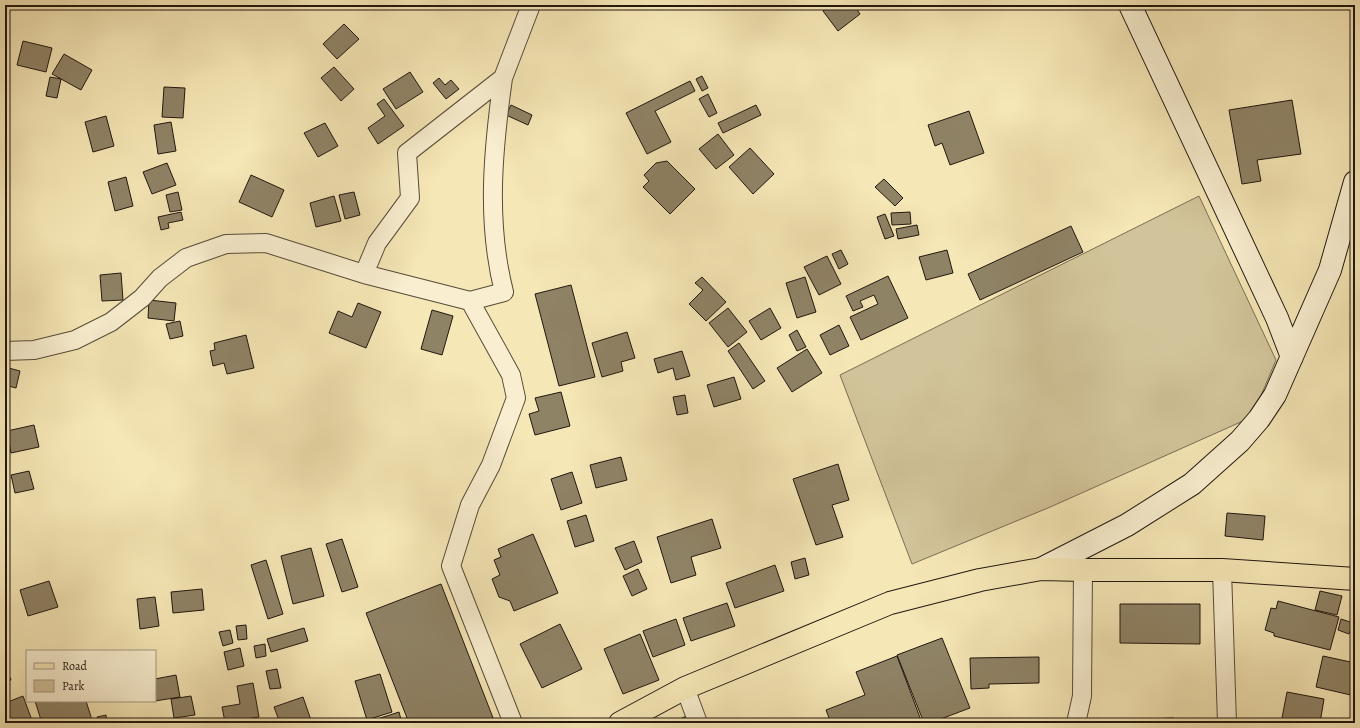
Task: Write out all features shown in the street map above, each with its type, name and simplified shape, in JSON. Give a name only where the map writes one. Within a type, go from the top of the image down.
[{"type":"main road","points":[[1130,5],[1273,310],[1292,357]]},
{"type":"main road","points":[[1041,569],[1127,525],[1192,484],[1240,441],[1259,419],[1275,395],[1330,270],[1355,182]]},
{"type":"main road","points":[[620,723],[685,688],[890,603],[980,580],[1041,569],[1222,570],[1355,579]]},
{"type":"street","points":[[5,351],[34,350],[75,340],[111,322],[142,298],[160,278],[186,258],[226,244],[266,243],[364,274],[470,301],[504,292],[496,263],[492,212],[494,143],[503,78],[531,5]]},
{"type":"street","points":[[364,274],[377,243],[410,198],[407,153],[503,78]]},
{"type":"street","points":[[470,301],[511,375],[516,398],[491,465],[470,505],[451,566],[514,723]]},
{"type":"street","points":[[1076,723],[1082,696],[1083,570]]},
{"type":"street","points":[[1222,570],[1227,723]]},
{"type":"street","points":[[685,688],[698,723]]},
{"type":"green space","points":[[1199,196],[1276,360],[1252,417],[1048,508],[912,564],[840,375]]},
{"type":"building","points":[[831,5],[854,5],[860,14],[838,31],[823,11]]},
{"type":"building","points":[[344,24],[359,39],[337,59],[323,44]]},
{"type":"building","points":[[23,41],[52,48],[46,72],[17,65]]},
{"type":"building","points":[[64,54],[92,70],[81,90],[52,74]]},
{"type":"building","points":[[334,67],[354,89],[341,101],[321,78]]},
{"type":"building","points":[[410,72],[423,92],[396,109],[383,89]]},
{"type":"building","points":[[702,76],[708,88],[702,91],[696,79]]},
{"type":"building","points":[[50,77],[61,79],[57,98],[46,96]]},
{"type":"building","points":[[439,78],[445,85],[451,80],[459,89],[446,99],[433,83]]},
{"type":"building","points":[[690,81],[695,91],[655,111],[671,142],[647,154],[626,113]]},
{"type":"building","points":[[164,87],[185,88],[183,118],[162,117]]},
{"type":"building","points":[[708,94],[717,113],[709,117],[699,99]]},
{"type":"building","points":[[384,99],[404,126],[378,144],[368,128],[385,116],[377,104]]},
{"type":"building","points":[[1292,100],[1301,154],[1257,160],[1261,181],[1242,184],[1229,110]]},
{"type":"building","points":[[511,105],[532,115],[528,125],[506,115]]},
{"type":"building","points":[[756,105],[761,115],[723,133],[718,123]]},
{"type":"building","points":[[969,111],[984,153],[950,165],[942,143],[935,146],[928,125]]},
{"type":"building","points":[[106,116],[114,146],[93,152],[85,122]]},
{"type":"building","points":[[171,122],[176,151],[158,154],[154,125]]},
{"type":"building","points":[[325,123],[338,146],[318,157],[304,133]]},
{"type":"building","points":[[718,134],[734,155],[716,169],[699,149]]},
{"type":"building","points":[[750,148],[774,174],[753,194],[729,167]]},
{"type":"building","points":[[667,161],[695,189],[670,214],[643,187],[649,181],[644,175],[656,163]]},
{"type":"building","points":[[167,163],[176,185],[152,194],[143,172]]},
{"type":"building","points":[[251,175],[284,190],[272,217],[239,202]]},
{"type":"building","points":[[126,177],[133,206],[115,211],[108,182]]},
{"type":"building","points":[[884,179],[903,198],[895,206],[875,187]]},
{"type":"building","points":[[178,192],[182,210],[170,212],[166,195]]},
{"type":"building","points":[[354,192],[360,215],[345,219],[339,195]]},
{"type":"building","points":[[334,196],[341,221],[316,227],[310,203]]},
{"type":"building","points":[[181,212],[183,220],[168,223],[169,228],[161,230],[158,217]]},
{"type":"building","points":[[910,212],[911,224],[892,225],[891,213]]},
{"type":"building","points":[[885,214],[894,236],[885,239],[877,217]]},
{"type":"building","points":[[917,225],[919,235],[898,239],[896,229]]},
{"type":"building","points":[[1071,226],[1083,252],[980,300],[968,274]]},
{"type":"building","points":[[841,250],[848,264],[839,269],[832,254]]},
{"type":"building","points":[[947,250],[953,273],[926,280],[919,257]]},
{"type":"building","points":[[827,256],[841,284],[819,295],[804,267]]},
{"type":"building","points":[[121,273],[123,300],[102,301],[100,275]]},
{"type":"building","points":[[888,276],[908,318],[861,340],[850,317],[878,304],[874,295],[860,301],[863,307],[853,311],[846,296]]},
{"type":"building","points":[[702,277],[726,302],[706,321],[689,304],[703,290],[695,283]]},
{"type":"building","points":[[805,277],[816,312],[797,318],[786,283]]},
{"type":"building","points":[[571,285],[595,377],[559,386],[535,294]]},
{"type":"building","points":[[149,300],[176,303],[174,321],[148,318]]},
{"type":"building","points":[[358,303],[381,312],[366,348],[329,333],[338,311],[352,317]]},
{"type":"building","points":[[728,308],[747,332],[728,347],[709,323]]},
{"type":"building","points":[[770,308],[781,328],[761,340],[749,321]]},
{"type":"building","points":[[432,310],[453,316],[442,355],[421,349]]},
{"type":"building","points":[[180,321],[183,336],[170,339],[166,324]]},
{"type":"building","points":[[839,325],[849,346],[830,355],[820,335]]},
{"type":"building","points":[[797,330],[806,347],[797,351],[789,335]]},
{"type":"building","points":[[627,332],[635,358],[621,362],[623,371],[602,377],[592,343]]},
{"type":"building","points":[[246,335],[254,368],[227,374],[224,363],[213,366],[210,351],[215,350],[214,343]]},
{"type":"building","points":[[739,343],[765,381],[753,389],[728,351]]},
{"type":"building","points":[[807,349],[822,373],[792,392],[777,368]]},
{"type":"building","points":[[682,351],[690,376],[676,380],[673,368],[658,373],[654,359]]},
{"type":"building","points":[[5,367],[20,371],[16,388],[5,385]]},
{"type":"building","points":[[734,377],[741,399],[714,407],[707,385]]},
{"type":"building","points":[[561,392],[570,426],[535,435],[529,414],[539,411],[535,398]]},
{"type":"building","points":[[685,395],[688,413],[677,415],[673,397]]},
{"type":"building","points":[[34,425],[39,447],[11,453],[7,431]]},
{"type":"building","points":[[621,457],[627,480],[596,488],[590,465]]},
{"type":"building","points":[[838,464],[849,500],[832,505],[843,537],[816,545],[793,479]]},
{"type":"building","points":[[29,471],[34,489],[15,493],[11,475]]},
{"type":"building","points":[[572,472],[582,503],[561,510],[551,479]]},
{"type":"building","points":[[1227,513],[1265,516],[1263,540],[1225,536]]},
{"type":"building","points":[[586,515],[594,541],[575,547],[567,521]]},
{"type":"building","points":[[712,519],[721,548],[691,557],[696,575],[671,583],[657,537]]},
{"type":"building","points":[[533,534],[558,593],[514,611],[510,601],[499,597],[492,579],[500,575],[494,560],[501,557],[498,549]]},
{"type":"building","points":[[342,539],[358,587],[342,592],[326,544]]},
{"type":"building","points":[[634,541],[642,562],[625,570],[615,548]]},
{"type":"building","points":[[311,548],[324,596],[293,604],[281,556]]},
{"type":"building","points":[[805,558],[809,575],[795,579],[791,562]]},
{"type":"building","points":[[266,560],[283,614],[268,619],[251,565]]},
{"type":"building","points":[[775,565],[784,591],[735,608],[726,583]]},
{"type":"building","points":[[638,569],[647,589],[632,596],[623,576]]},
{"type":"building","points":[[49,581],[58,607],[28,616],[20,590]]},
{"type":"building","points":[[441,584],[495,723],[409,723],[366,613]]},
{"type":"building","points":[[202,589],[204,610],[173,613],[171,592]]},
{"type":"building","points":[[1320,591],[1342,596],[1337,615],[1315,610]]},
{"type":"building","points":[[155,597],[159,626],[140,629],[137,599]]},
{"type":"building","points":[[1278,601],[1339,617],[1330,650],[1274,636],[1274,633],[1265,630],[1271,608],[1276,609]]},
{"type":"building","points":[[727,603],[735,626],[691,641],[683,618]]},
{"type":"building","points":[[1120,604],[1200,604],[1200,644],[1120,643]]},
{"type":"building","points":[[676,619],[685,645],[653,657],[643,631]]},
{"type":"building","points":[[1341,619],[1353,623],[1349,634],[1338,630]]},
{"type":"building","points":[[560,624],[582,669],[542,688],[520,644]]},
{"type":"building","points":[[246,625],[247,639],[238,640],[236,626]]},
{"type":"building","points":[[304,628],[308,641],[271,652],[267,639]]},
{"type":"building","points":[[230,630],[233,643],[223,646],[219,632]]},
{"type":"building","points":[[640,634],[659,680],[623,694],[604,649]]},
{"type":"building","points":[[942,638],[970,708],[930,723],[924,723],[897,655]]},
{"type":"building","points":[[265,644],[266,656],[256,658],[254,646]]},
{"type":"building","points":[[240,648],[244,666],[228,670],[224,652]]},
{"type":"building","points":[[897,656],[922,723],[831,723],[826,710],[865,695],[856,672]]},
{"type":"building","points":[[1323,656],[1355,663],[1355,696],[1316,687]]},
{"type":"building","points":[[1039,657],[1039,683],[989,684],[989,688],[971,689],[970,658]]},
{"type":"building","points":[[5,666],[11,680],[5,683]]},
{"type":"building","points":[[277,669],[281,688],[270,689],[266,671]]},
{"type":"building","points":[[380,674],[392,712],[367,720],[355,681]]},
{"type":"building","points":[[176,675],[180,697],[156,701],[156,679]]},
{"type":"building","points":[[253,683],[259,717],[225,722],[222,707],[240,704],[237,686]]},
{"type":"building","points":[[1287,692],[1324,699],[1320,723],[1281,723]]},
{"type":"building","points":[[23,696],[33,723],[5,723],[5,703]]},
{"type":"building","points":[[191,696],[195,715],[174,718],[171,699]]},
{"type":"building","points":[[303,697],[312,723],[280,723],[274,707]]},
{"type":"building","points":[[35,702],[86,702],[93,723],[42,723]]},
{"type":"building","points":[[399,712],[402,723],[365,723]]},
{"type":"building","points":[[106,715],[107,723],[98,723],[97,717]]},
{"type":"building","points":[[687,716],[689,723],[669,723]]},
{"type":"building","points":[[1174,718],[1174,723],[1144,723],[1144,719]]},
{"type":"building","points":[[196,719],[197,723],[175,723]]},
{"type":"building","points":[[1221,719],[1221,723],[1191,723],[1191,720]]}]
